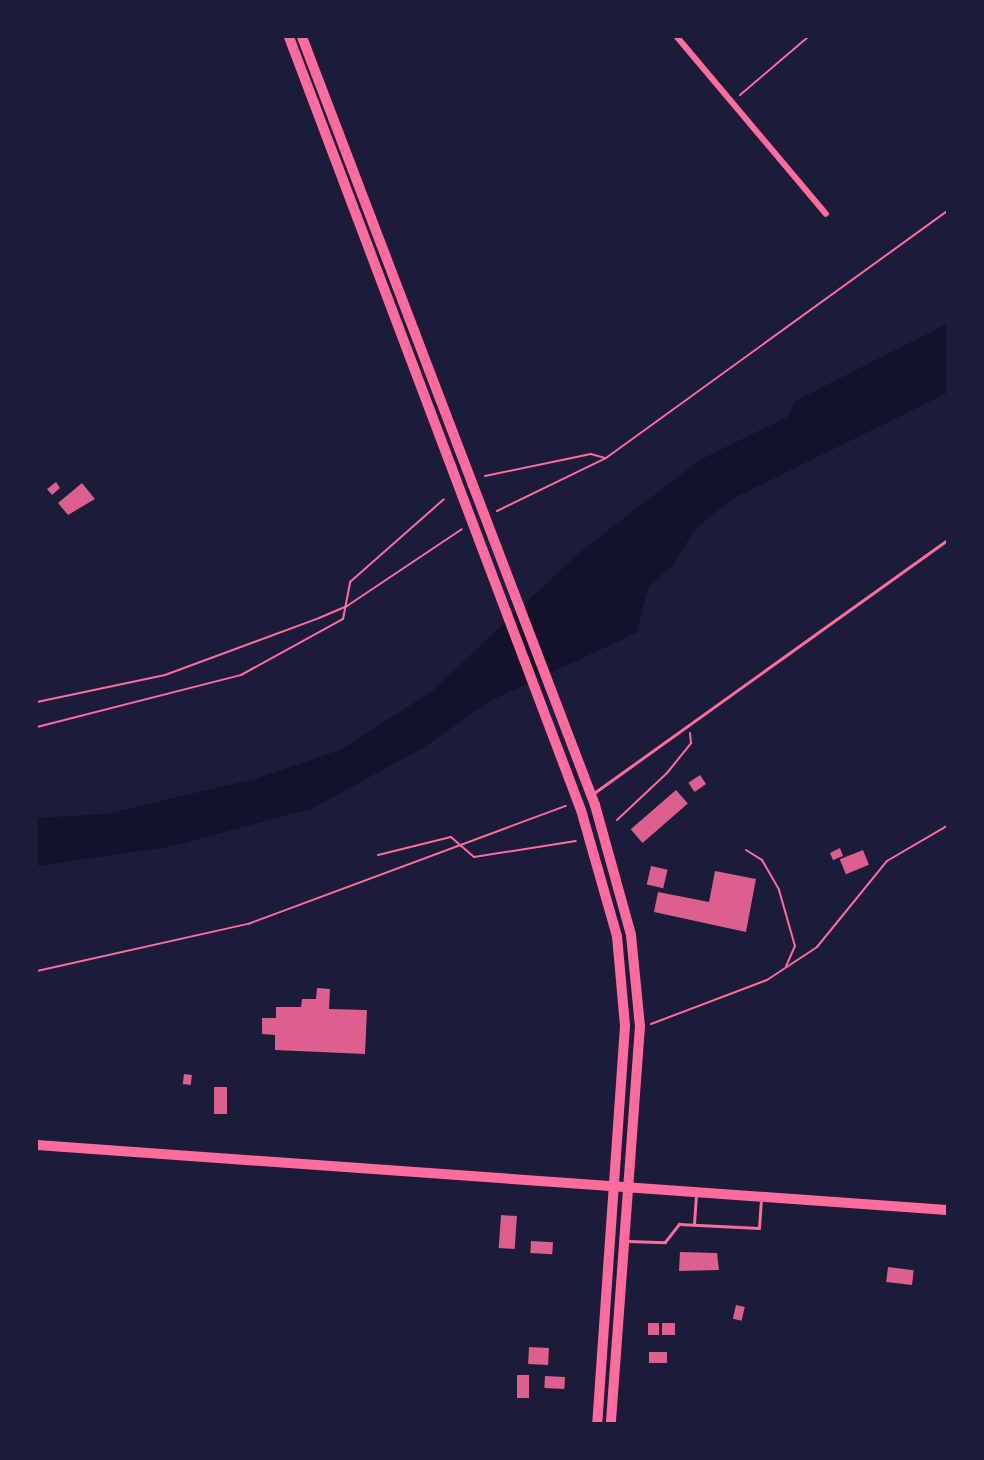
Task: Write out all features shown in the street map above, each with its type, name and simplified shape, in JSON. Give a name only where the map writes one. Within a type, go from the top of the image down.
[{"type":"main road","points":[[289,37],[577,802],[617,936],[623,980],[614,1186],[597,1423]]},
{"type":"main road","points":[[302,37],[488,531],[584,775],[631,935],[640,1026],[611,1423]]},
{"type":"main road","points":[[37,1145],[947,1210]]},
{"type":"street","points":[[677,37],[826,214]]},
{"type":"lane","points":[[591,795],[688,729],[947,540]]},
{"type":"lane","points":[[694,1224],[696,1192]]},
{"type":"lane","points":[[625,1241],[665,1242],[679,1224],[759,1228],[761,1196]]},
{"type":"path","points":[[733,101],[808,37]]},
{"type":"path","points":[[483,517],[606,458],[947,211]]},
{"type":"path","points":[[485,476],[591,454],[606,458]]},
{"type":"path","points":[[37,727],[241,675],[343,618],[350,582],[444,499]]},
{"type":"path","points":[[37,702],[164,675],[347,606],[471,524]]},
{"type":"path","points":[[617,820],[688,748],[688,729]]},
{"type":"path","points":[[37,971],[248,924],[577,802]]},
{"type":"path","points":[[640,1026],[767,980],[817,947],[887,861],[947,826]]},
{"type":"path","points":[[379,855],[451,837],[474,856],[576,841]]},
{"type":"path","points":[[746,850],[762,860],[779,890],[795,946],[785,967]]},
{"type":"shaded area","points":[[947,324],[947,393],[734,498],[694,530],[674,564],[649,586],[636,633],[488,702],[423,748],[311,809],[168,847],[37,866],[37,818],[106,814],[254,779],[340,750],[431,692],[581,551],[700,460],[787,417],[795,401]]},
{"type":"building","points":[[56,482],[60,488],[52,495],[47,489]]},
{"type":"building","points":[[82,483],[95,499],[68,515],[58,503]]},
{"type":"building","points":[[700,775],[706,784],[695,792],[688,783]]},
{"type":"building","points":[[676,790],[688,804],[643,843],[631,829]]},
{"type":"building","points":[[840,848],[843,856],[833,860],[830,853]]},
{"type":"building","points":[[863,850],[869,865],[846,874],[840,859]]},
{"type":"building","points":[[651,866],[668,870],[663,888],[647,885]]},
{"type":"building","points":[[715,871],[756,879],[746,932],[654,912],[658,892],[709,902]]},
{"type":"building","points":[[317,988],[330,989],[329,1009],[367,1010],[365,1054],[275,1050],[275,1035],[262,1034],[262,1018],[276,1018],[276,1007],[301,1007],[302,999],[316,999]]},
{"type":"building","points":[[184,1074],[192,1075],[191,1085],[183,1084]]},
{"type":"building","points":[[214,1087],[227,1087],[227,1114],[214,1114]]},
{"type":"building","points":[[501,1215],[517,1216],[515,1249],[499,1248]]},
{"type":"building","points":[[531,1241],[553,1242],[552,1254],[530,1253]]},
{"type":"building","points":[[680,1252],[717,1253],[719,1270],[679,1271]]},
{"type":"building","points":[[888,1267],[914,1270],[912,1285],[886,1282]]},
{"type":"building","points":[[736,1305],[745,1307],[742,1321],[733,1319]]},
{"type":"building","points":[[648,1323],[659,1323],[659,1335],[648,1335]]},
{"type":"building","points":[[662,1323],[675,1323],[675,1335],[662,1335]]},
{"type":"building","points":[[529,1347],[549,1348],[548,1365],[528,1364]]},
{"type":"building","points":[[649,1352],[667,1352],[667,1363],[649,1363]]},
{"type":"building","points":[[517,1375],[529,1375],[529,1398],[517,1398]]},
{"type":"building","points":[[545,1376],[565,1377],[564,1389],[544,1388]]}]
